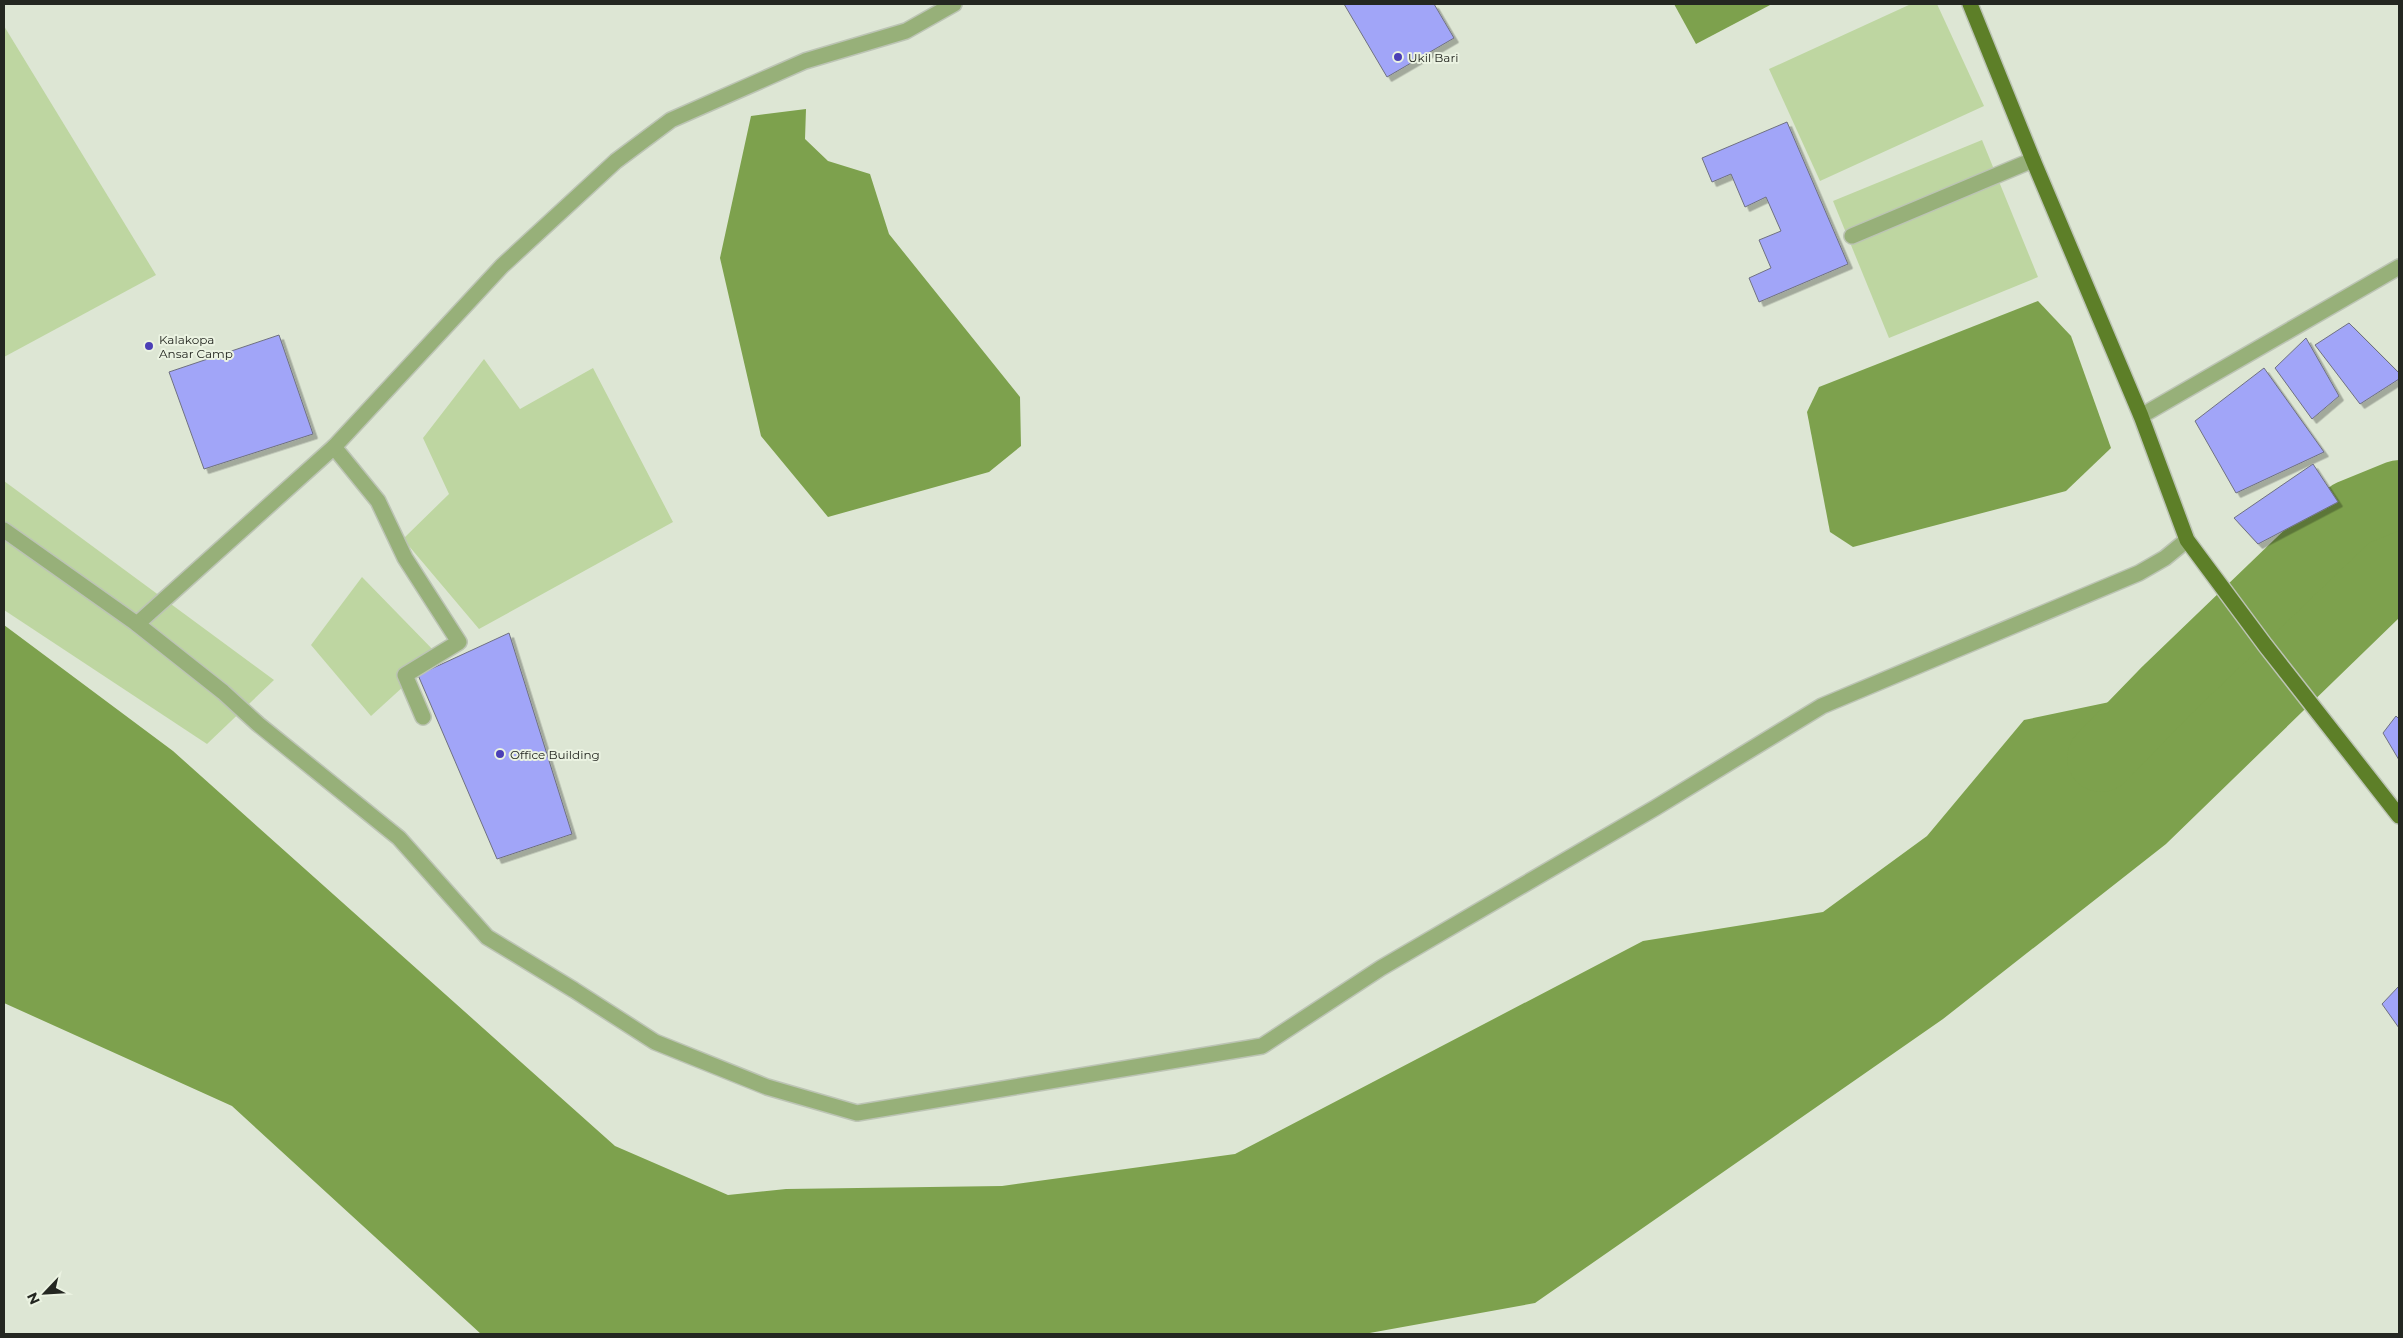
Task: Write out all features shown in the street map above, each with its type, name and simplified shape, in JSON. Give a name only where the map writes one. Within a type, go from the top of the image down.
[{"type":"main road","points":[[1970,4],[2033,160],[2141,416],[2187,540],[2265,645],[2399,816]]},
{"type":"street","points":[[137,624],[334,447],[502,266],[616,161],[671,120],[805,61],[906,31],[954,4]]},
{"type":"street","points":[[1852,236],[2033,160]]},
{"type":"street","points":[[2141,416],[2399,267]]},
{"type":"street","points":[[334,447],[378,501],[405,558],[427,595],[459,642],[405,675],[422,717]]},
{"type":"street","points":[[4,530],[137,624],[223,692],[258,724],[399,838],[487,937],[655,1042],[767,1087],[856,1112],[1262,1046],[1381,968],[1655,808],[1822,706],[2139,573],[2165,558],[2187,540]]},
{"type":"shaded area","points":[[1674,4],[1772,4],[1696,44]]},
{"type":"shaded area","points":[[1911,4],[1937,4],[1984,106],[1820,181],[1769,69]]},
{"type":"shaded area","points":[[4,26],[156,275],[4,357]]},
{"type":"shaded area","points":[[806,109],[805,139],[828,161],[870,174],[889,234],[1020,397],[1021,446],[989,472],[828,517],[761,436],[720,258],[751,116]]},
{"type":"shaded area","points":[[1982,140],[2038,277],[1889,338],[1833,201]]},
{"type":"shaded area","points":[[2038,301],[2071,336],[2111,448],[2066,491],[1853,547],[1830,532],[1807,412],[1819,387]]},
{"type":"shaded area","points":[[484,359],[520,409],[593,368],[673,522],[479,629],[403,539],[449,494],[423,438]]},
{"type":"shaded area","points":[[4,481],[274,680],[207,744],[4,610]]},
{"type":"shaded area","points":[[2399,494],[2399,618],[2166,844],[1943,1019],[1535,1303],[1364,1334],[481,1334],[232,1106],[4,1003],[4,625],[173,751],[615,1146],[728,1195],[786,1189],[1002,1186],[1235,1154],[1643,941],[1823,912],[1927,836],[2024,720],[2167,690],[2322,540],[2388,498]]},
{"type":"shaded area","points":[[362,577],[438,655],[371,716],[311,645]]},
{"type":"building","name":"Ukil Bari","points":[[1344,4],[1434,4],[1454,38],[1387,77]]},
{"type":"building","points":[[1787,122],[1848,264],[1759,302],[1749,278],[1771,268],[1759,240],[1781,231],[1766,197],[1745,207],[1731,174],[1712,182],[1702,158]]},
{"type":"building","points":[[2349,323],[2399,373],[2399,379],[2360,404],[2315,345]]},
{"type":"building","points":[[279,335],[313,434],[204,469],[169,372]]},
{"type":"building","points":[[2306,338],[2339,396],[2312,419],[2275,368]]},
{"type":"building","points":[[2264,368],[2324,452],[2236,493],[2195,421]]},
{"type":"building","points":[[2313,464],[2338,502],[2258,544],[2234,518]]},
{"type":"building","name":"Office Building","points":[[509,633],[572,834],[497,859],[418,675]]},
{"type":"building","points":[[2396,716],[2399,719],[2399,760],[2383,733]]},
{"type":"building","points":[[2399,986],[2399,1028],[2382,1004]]},
{"type":"waterway","points":[[2101,758],[2167,690],[2350,514],[2399,494]]},
{"type":"place","name":"Ukil Bari","points":[[1398,57]]},
{"type":"place","name":"Kalakopa Ansar Camp","points":[[149,346]]},
{"type":"place","name":"Office Building","points":[[500,754]]}]
